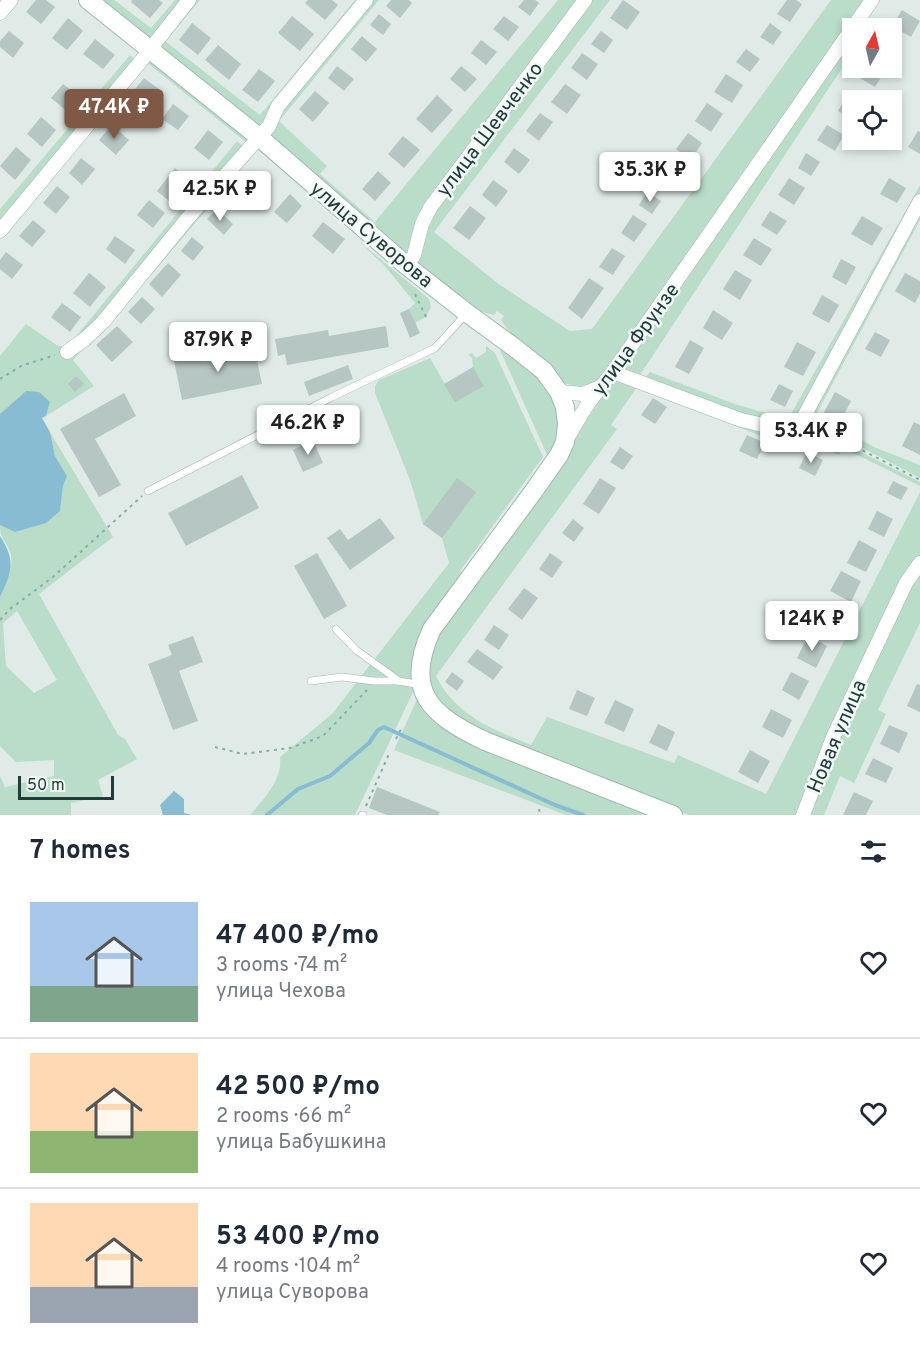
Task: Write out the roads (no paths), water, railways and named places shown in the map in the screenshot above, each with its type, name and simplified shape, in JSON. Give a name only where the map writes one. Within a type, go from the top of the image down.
[{"type":"main road","name":"улица Суворова","points":[[88,0],[259,137],[407,266],[544,372],[559,392],[566,415],[565,442]]},
{"type":"main road","name":"улица Фрунзе","points":[[421,685],[420,667],[424,647],[432,628],[543,478],[565,442]]},
{"type":"main road","points":[[421,685],[428,702],[440,715],[460,729],[673,815]]},
{"type":"street","points":[[0,13],[11,0]]},
{"type":"street","points":[[0,231],[189,0]]},
{"type":"street","points":[[67,352],[103,322],[187,219],[269,126],[278,106],[366,0]]},
{"type":"street","name":"улица Шевченко","points":[[407,266],[414,255],[422,224],[430,208],[585,0]]},
{"type":"street","name":"улица Фрунзе","points":[[565,442],[587,405],[613,372],[872,0]]},
{"type":"street","points":[[613,372],[741,420],[788,429],[801,422],[920,201]]},
{"type":"street","points":[[559,392],[583,394],[603,386]]},
{"type":"street","name":"Новая улица","points":[[803,815],[834,735],[906,583],[920,563]]},
{"type":"lane","points":[[148,491],[332,397],[435,348],[467,313]]},
{"type":"lane","points":[[801,422],[848,443]]},
{"type":"lane","points":[[336,629],[356,650],[399,681]]},
{"type":"lane","points":[[311,681],[342,677],[421,685]]},
{"type":"water","points":[[26,391],[39,392],[50,402],[46,416],[42,418],[50,432],[55,456],[67,476],[63,486],[60,511],[46,523],[15,532],[0,525],[0,414]]},
{"type":"water","points":[[0,536],[8,553],[10,566],[0,597]]},
{"type":"water","points":[[174,791],[184,799],[184,813],[192,815],[163,815],[160,805]]},
{"type":"waterway","points":[[267,815],[298,789],[330,776],[369,743],[378,730],[384,727],[555,805],[583,815]]}]
